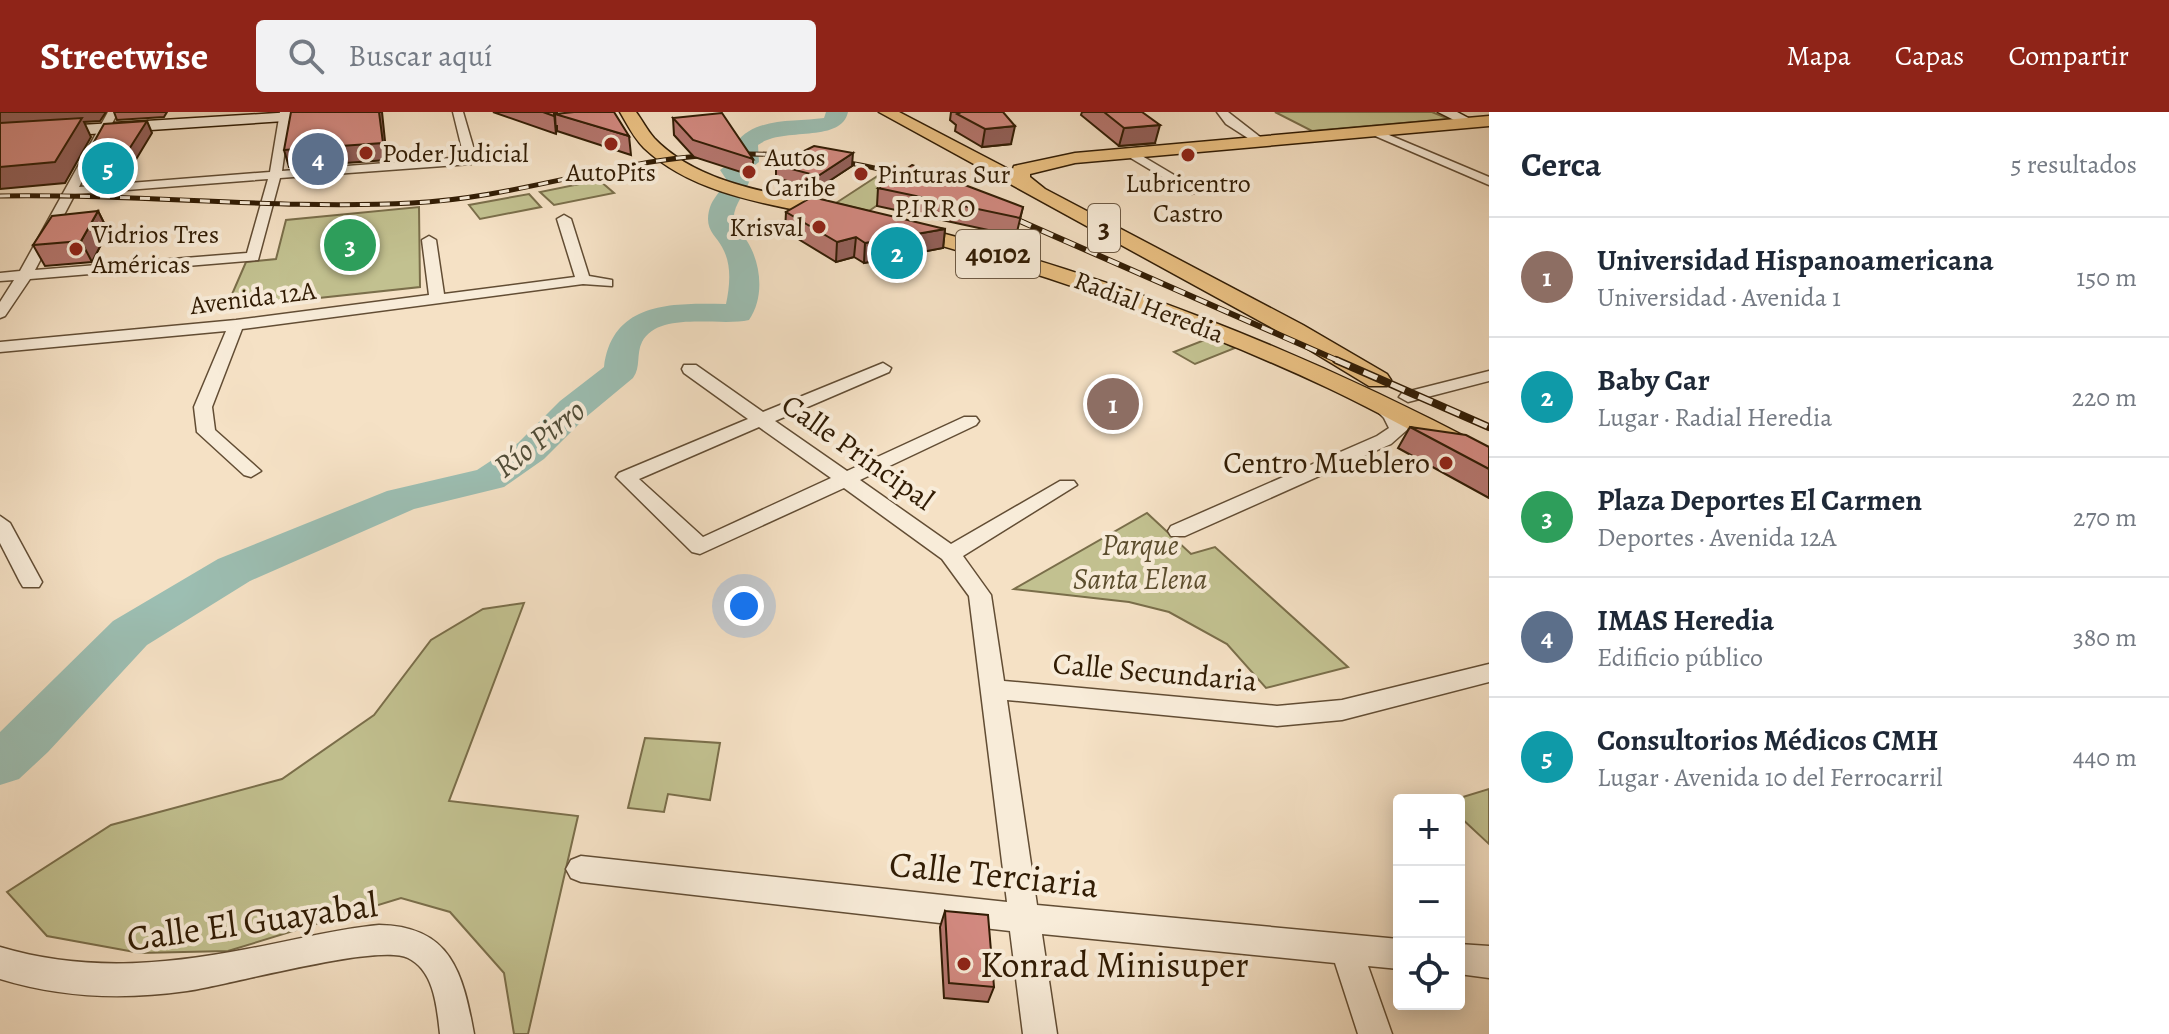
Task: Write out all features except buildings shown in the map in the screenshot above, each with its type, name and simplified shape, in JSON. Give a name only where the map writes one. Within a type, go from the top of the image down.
[{"type":"main road","name":"Radial Heredia","points":[[628,112],[646,141],[686,169],[751,192],[1019,259],[1126,296],[1416,417],[1486,453]]},
{"type":"main road","name":"Radial Heredia","points":[[887,112],[1294,330],[1408,397],[1486,453]]},
{"type":"main road","points":[[1057,204],[1020,179],[1021,170],[1050,162],[1128,152],[1480,122]]},
{"type":"main road","points":[[1237,340],[1268,349],[1292,350],[1303,344],[1294,330]]},
{"type":"street","points":[[0,313],[26,274],[113,112]]},
{"type":"street","points":[[0,135],[284,114],[361,112]]},
{"type":"street","points":[[71,191],[471,160],[458,112]]},
{"type":"street","points":[[1222,112],[1230,122],[1258,140]]},
{"type":"street","points":[[1445,112],[1480,122]]},
{"type":"street","points":[[0,277],[253,257],[275,176],[284,114]]},
{"type":"street","points":[[1370,130],[1489,181]]},
{"type":"street","points":[[1128,152],[1195,191]]},
{"type":"street","points":[[564,219],[583,280]]},
{"type":"street","points":[[429,240],[437,299]]},
{"type":"street","name":"Avenida 12A","points":[[0,347],[236,325],[583,280],[607,283]]},
{"type":"street","points":[[236,325],[203,407],[206,432],[251,471]]},
{"type":"street","points":[[883,368],[626,477],[700,547],[970,421]]},
{"type":"street","name":"Calle Principal","points":[[690,369],[950,554],[980,595],[992,689]]},
{"type":"street","points":[[1408,397],[1489,376]]},
{"type":"street","points":[[1178,531],[1384,440],[1399,429],[1398,423],[1376,401]]},
{"type":"street","points":[[1384,440],[1432,441],[1486,453]]},
{"type":"street","points":[[950,554],[1067,485]]},
{"type":"street","points":[[0,523],[31,582]]},
{"type":"street","name":"Calle Secundaria","points":[[992,689],[1277,716],[1312,715],[1489,673]]},
{"type":"street","points":[[992,689],[1040,1034]]},
{"type":"street","name":"Calle Terciaria","points":[[581,869],[1025,918],[1393,953]]},
{"type":"street","name":"Calle El Guayabal","points":[[0,963],[27,973],[80,982],[142,981],[244,966],[368,940],[403,939],[419,945],[444,975],[457,1034]]},
{"type":"street","points":[[1346,949],[1375,1034]]},
{"type":"street","points":[[1465,960],[1489,962]]},
{"type":"green space","points":[[1275,112],[1432,112],[1449,119],[1312,131]]},
{"type":"green space","points":[[885,171],[912,181],[869,211],[836,203]]},
{"type":"green space","points":[[599,180],[614,193],[554,205],[540,192]]},
{"type":"green space","points":[[529,194],[541,207],[480,219],[469,205]]},
{"type":"green space","points":[[419,207],[420,287],[226,308],[246,262],[276,259],[286,220]]},
{"type":"green space","points":[[1212,337],[1235,348],[1195,364],[1174,352]]},
{"type":"green space","name":"Parque Santa Elena","points":[[1147,513],[1191,554],[1215,547],[1348,667],[1266,688],[1227,644],[1169,612],[1129,602],[1014,589]]},
{"type":"green space","points":[[524,603],[449,801],[578,816],[528,1034],[514,1034],[504,973],[450,912],[401,898],[228,951],[140,953],[47,936],[7,892],[111,825],[282,779],[374,715],[431,640],[483,609]]},
{"type":"green space","points":[[645,738],[720,743],[710,800],[668,794],[664,812],[628,808]]},
{"type":"green space","points":[[1489,789],[1489,844],[1465,822],[1465,796]]},
{"type":"waterway","name":"Río Pirro","points":[[0,763],[30,737],[130,633],[234,570],[401,500],[490,479],[531,451],[573,409],[621,371],[627,340],[648,321],[678,313],[738,313],[743,295],[743,268],[738,250],[721,221],[724,200],[734,192],[738,179],[732,170],[747,162],[747,143],[755,137],[775,130],[829,124],[835,121],[837,112]]},
{"type":"railway","points":[[0,196],[361,205],[412,203],[474,197],[626,166],[724,154],[822,159],[920,180]]},
{"type":"railway","points":[[1002,213],[1025,223]]},
{"type":"railway","points":[[1020,221],[1341,362]]},
{"type":"railway","points":[[1336,360],[1489,427]]},
{"type":"place","name":"AutoPits","points":[[611,144]]},
{"type":"place","name":"Poder Judicial","points":[[366,153]]},
{"type":"place","name":"Lubricentro Castro","points":[[1188,155]]},
{"type":"place","name":"IMAS Heredia","points":[[318,159]]},
{"type":"place","name":"Consultorios Médicos CMH","points":[[108,168]]},
{"type":"place","name":"Autos Caribe","points":[[749,172]]},
{"type":"place","name":"Pinturas Sur","points":[[861,174]]},
{"type":"place","name":"Krisval","points":[[819,227]]},
{"type":"place","name":"Plaza Deportes El Carmen","points":[[350,245]]},
{"type":"place","name":"Vidrios Tres Américas","points":[[76,249]]},
{"type":"place","name":"Baby Car","points":[[897,253]]},
{"type":"place","name":"Universidad Hispanoamericana","points":[[1113,404]]},
{"type":"place","name":"Centro Mueblero","points":[[1446,463]]},
{"type":"place","name":"Konrad Minisuper","points":[[964,964]]},
{"type":"district","name":"PIRRO","points":[[936,208]]}]
